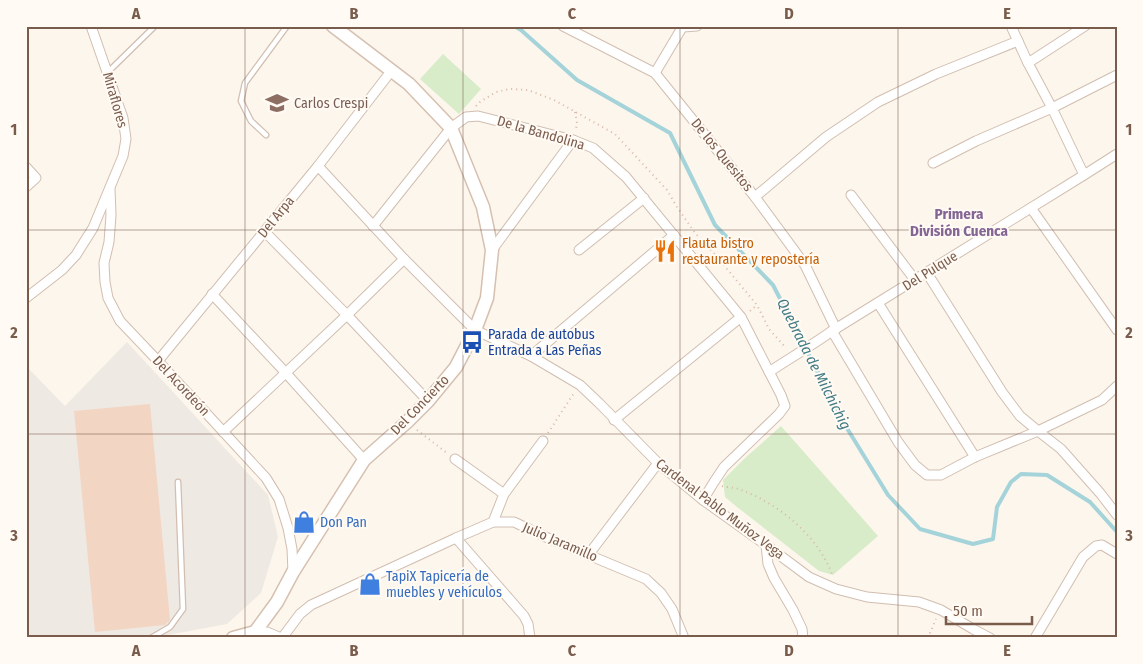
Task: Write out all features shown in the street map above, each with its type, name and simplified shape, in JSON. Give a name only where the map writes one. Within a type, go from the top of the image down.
[{"type":"street","name":"Miraflores","points":[[26,298],[62,270],[76,255],[93,228],[123,156],[126,140],[123,118],[91,26]]},
{"type":"street","points":[[333,26],[414,89],[451,128]]},
{"type":"street","name":"De los Quesitos","points":[[563,26],[655,73],[756,197],[805,265],[834,330],[898,442],[915,465],[927,475],[941,476],[974,457],[1102,400],[1117,386]]},
{"type":"street","points":[[655,73],[683,27],[697,26]]},
{"type":"street","points":[[1011,26],[1084,175]]},
{"type":"street","points":[[1028,63],[1085,26]]},
{"type":"street","points":[[756,197],[826,137],[878,102],[936,74],[1018,41]]},
{"type":"street","name":"Del Arpa","points":[[158,361],[318,166],[392,70]]},
{"type":"street","points":[[933,162],[1052,108],[1117,75]]},
{"type":"street","name":"De la Bandolina","points":[[373,226],[451,128],[466,117],[478,116],[574,140],[593,148],[626,177],[741,318],[782,395],[785,406],[779,414],[724,467],[714,482]]},
{"type":"street","name":"Del Concierto","points":[[255,632],[277,602],[293,572],[364,460],[428,401],[456,367],[475,330],[487,298],[492,250],[483,207],[451,128]]},
{"type":"street","points":[[492,250],[574,140]]},
{"type":"street","name":"Del Pulque","points":[[769,372],[1117,154]]},
{"type":"street","points":[[318,166],[404,259],[475,330]]},
{"type":"street","points":[[26,167],[36,178],[26,186]]},
{"type":"street","name":"Del Acordeón","points":[[110,189],[112,215],[104,263],[108,298],[120,321],[266,478],[279,499],[288,528],[292,549],[293,572]]},
{"type":"street","points":[[851,195],[915,280]]},
{"type":"street","points":[[579,250],[644,198]]},
{"type":"street","points":[[1031,208],[1117,330]]},
{"type":"street","points":[[264,231],[428,401]]},
{"type":"street","points":[[531,356],[674,235]]},
{"type":"street","points":[[223,432],[347,316],[404,259]]},
{"type":"street","points":[[927,273],[1002,392],[1020,416],[1061,449],[1117,515]]},
{"type":"street","points":[[212,294],[364,460]]},
{"type":"street","points":[[878,303],[974,457]]},
{"type":"street","points":[[614,420],[741,318]]},
{"type":"street","name":"Cardenal Pablo Muñoz Vega","points":[[475,330],[531,356],[580,385],[658,463],[703,500],[809,577],[836,589],[867,597],[919,602],[940,610],[990,638]]},
{"type":"street","points":[[493,522],[504,494],[543,441]]},
{"type":"street","points":[[455,459],[504,494]]},
{"type":"street","points":[[589,554],[658,463]]},
{"type":"street","points":[[703,500],[714,482]]},
{"type":"street","name":"Julio Jaramillo","points":[[281,638],[300,614],[311,605],[493,522],[514,522],[646,579],[661,594],[672,609],[684,638]]},
{"type":"street","points":[[456,538],[524,616],[528,624],[530,638]]},
{"type":"street","points":[[766,545],[768,564],[802,629],[803,638]]},
{"type":"street","points":[[1035,638],[1084,557],[1092,549],[1102,545],[1117,554]]},
{"type":"street","points":[[233,638],[255,632],[268,632],[281,638]]},
{"type":"lane","points":[[108,72],[155,26]]},
{"type":"lane","points":[[266,135],[251,121],[241,101],[245,83],[287,26]]},
{"type":"lane","points":[[150,638],[170,627],[183,609],[178,482]]},
{"type":"path","points":[[574,140],[577,123],[575,112]]},
{"type":"path","points":[[543,441],[580,385]]},
{"type":"path","points":[[407,422],[455,459]]},
{"type":"path","points":[[714,482],[724,487],[740,489],[766,501],[790,517],[811,539],[825,560],[833,575],[836,589]]},
{"type":"path","points":[[928,638],[940,610]]},
{"type":"shaded area","points":[[127,342],[268,495],[278,537],[261,593],[227,624],[152,638],[26,638],[26,366],[65,406]]},
{"type":"green space","points":[[443,54],[481,89],[459,114],[420,79]]},
{"type":"green space","points":[[781,426],[878,536],[833,575],[819,571],[725,497],[723,480]]},
{"type":"building","points":[[150,404],[170,620],[165,625],[95,632],[74,411]]},
{"type":"waterway","name":"Quebrada de Milchichig","points":[[514,26],[521,30],[577,80],[670,133],[715,225],[773,285],[845,425],[888,495],[920,529],[973,544],[993,539],[997,507],[1011,482],[1021,474],[1047,475],[1090,502],[1117,532]]},
{"type":"place","name":"Carlos Crespi","points":[[277,103]]},
{"type":"place","name":"Flauta bistro restaurante y repostería","points":[[665,251]]},
{"type":"place","name":"Parada de autobus Entrada a Las Peñas","points":[[472,342]]},
{"type":"place","name":"Don Pan","points":[[304,522]]},
{"type":"place","name":"TapiX Tapicería de muebles y vehículos","points":[[370,584]]},
{"type":"district","name":"Primera División Cuenca","points":[[959,222]]}]
